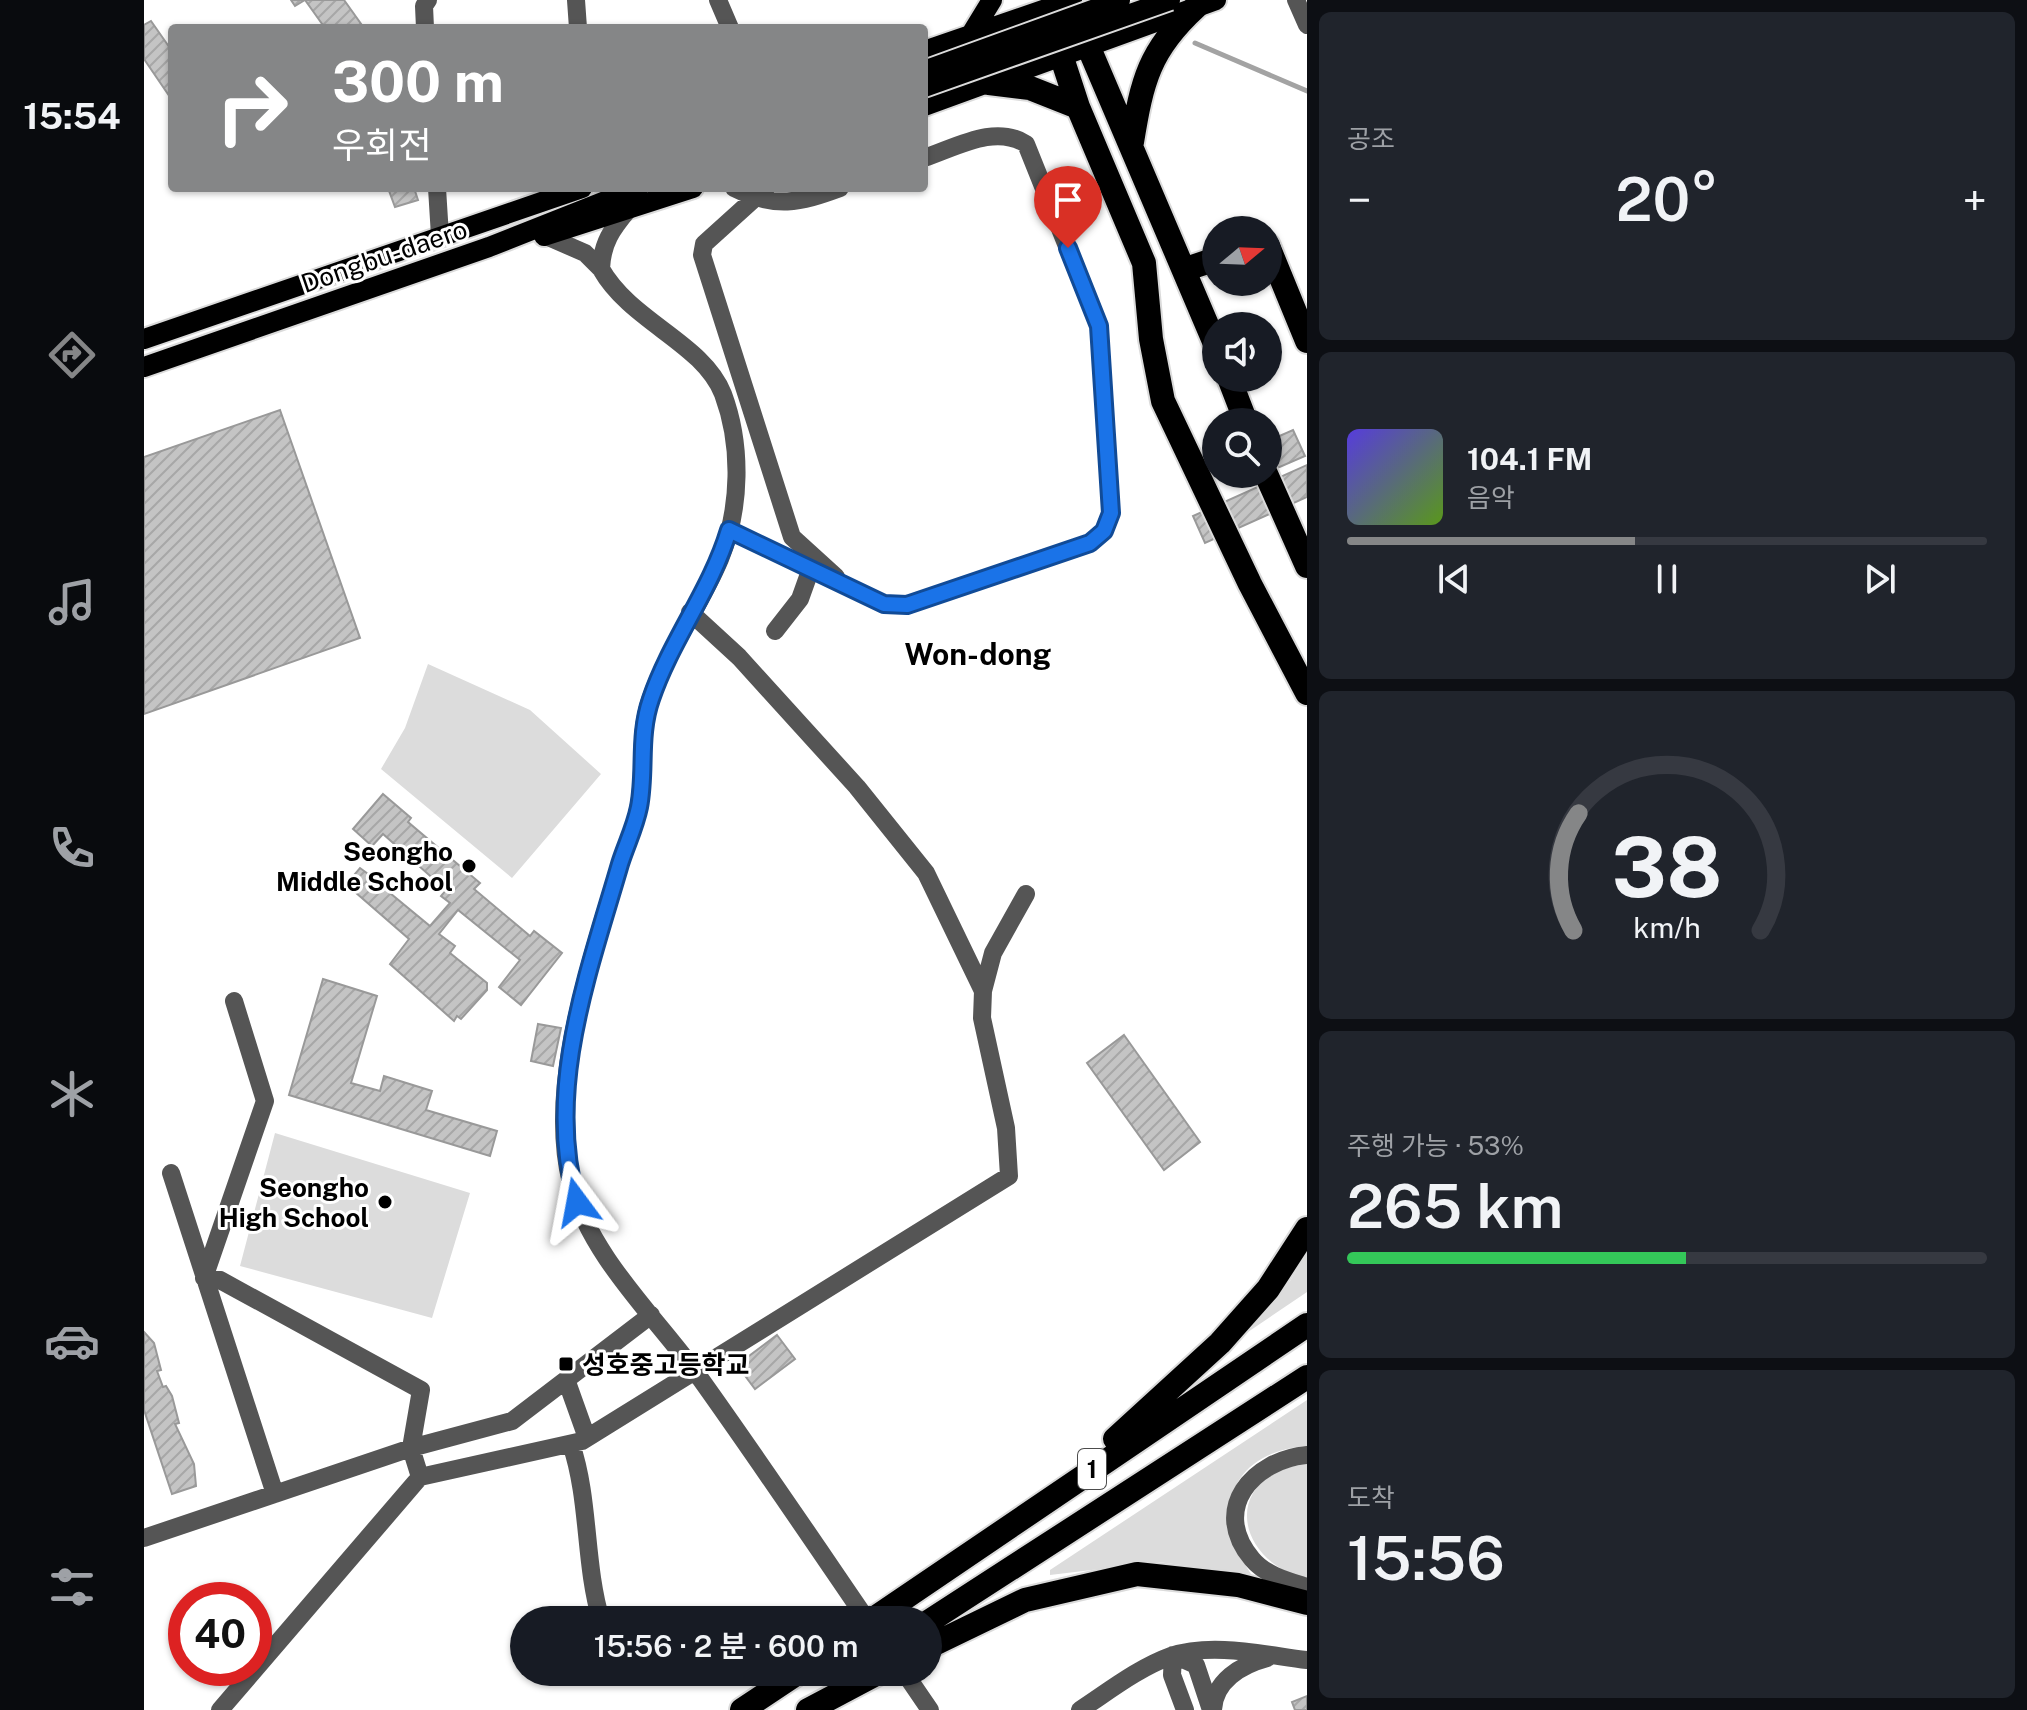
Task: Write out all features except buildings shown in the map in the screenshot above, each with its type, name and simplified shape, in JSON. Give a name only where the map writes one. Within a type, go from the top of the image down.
[{"type":"highway","points":[[1132,142],[1140,94],[1152,57],[1169,32],[1206,4]]},
{"type":"highway","points":[[1089,48],[1203,312]]},
{"type":"highway","points":[[1062,58],[1078,107],[1144,263],[1151,339],[1163,401],[1263,611],[1307,693]]},
{"type":"highway","points":[[989,83],[1030,88],[1078,107]]},
{"type":"highway","points":[[1186,269],[1202,264]]},
{"type":"highway","points":[[1282,280],[1307,341]]},
{"type":"highway","points":[[1272,488],[1307,566]]},
{"type":"highway","points":[[1056,1494],[1220,1343],[1268,1289],[1307,1229]]},
{"type":"highway","name":"1","points":[[891,1606],[1307,1325]]},
{"type":"highway","name":"1","points":[[942,1613],[1307,1377]]},
{"type":"highway","points":[[942,1640],[1025,1600],[1137,1574],[1238,1585],[1307,1603]]},
{"type":"highway","points":[[742,1710],[778,1686]]},
{"type":"highway","points":[[805,1710],[845,1686]]},
{"type":"main road","points":[[970,36],[992,0]]},
{"type":"main road","points":[[928,50],[970,36],[1043,5],[1071,0]]},
{"type":"main road","points":[[928,70],[1120,0]]},
{"type":"main road","points":[[928,86],[1170,0]]},
{"type":"main road","points":[[928,105],[1206,4]]},
{"type":"main road","name":"Dongbu-daero","points":[[518,209],[549,192]]},
{"type":"main road","name":"Dongbu-daero","points":[[144,339],[570,192]]},
{"type":"main road","name":"Dongbu-daero","points":[[144,367],[489,247],[628,192]]},
{"type":"main road","points":[[489,247],[546,236],[681,192]]},
{"type":"street","points":[[425,24],[424,6],[428,0]]},
{"type":"street","points":[[576,0],[578,24]]},
{"type":"street","points":[[718,0],[728,24]]},
{"type":"street","points":[[1071,0],[1089,48]]},
{"type":"street","points":[[1296,0],[1307,25]]},
{"type":"street","points":[[1043,5],[1062,58]]},
{"type":"street","points":[[729,530],[884,604],[907,605],[1090,543],[1104,531],[1111,513],[1099,326],[1026,144],[1011,134],[989,135],[928,157]]},
{"type":"street","points":[[437,192],[440,236]]},
{"type":"street","points":[[829,192],[798,203],[762,193],[704,244],[702,255],[792,537],[847,587]]},
{"type":"street","points":[[601,269],[608,233],[628,210]]},
{"type":"street","points":[[546,236],[585,253],[601,269],[620,298],[696,357],[721,389],[736,450],[729,530],[711,579],[690,612],[659,677],[643,725],[640,804],[579,1015],[566,1101],[567,1153],[577,1202],[599,1245],[864,1606]]},
{"type":"street","points":[[775,631],[800,599],[810,571]]},
{"type":"street","points":[[690,612],[739,657],[857,787],[926,873],[983,991]]},
{"type":"street","points":[[220,1710],[420,1477],[579,1441],[696,1373],[1009,1176],[1006,1128],[982,1018],[983,991],[993,953],[1026,894]]},
{"type":"street","points":[[204,1278],[265,1101],[234,1001]]},
{"type":"street","points":[[171,1173],[275,1494]]},
{"type":"street","points":[[204,1278],[220,1280],[421,1390],[411,1448],[420,1477]]},
{"type":"street","points":[[144,1538],[411,1448],[512,1421],[651,1315]]},
{"type":"street","points":[[567,1382],[579,1441],[578,1465],[592,1590],[597,1606]]},
{"type":"street","points":[[1307,1455],[1267,1465],[1250,1478],[1236,1505],[1238,1529],[1251,1559],[1275,1577],[1307,1587]]},
{"type":"street","points":[[1080,1710],[1137,1672],[1173,1655],[1222,1651],[1307,1660]]},
{"type":"street","points":[[1173,1655],[1172,1675],[1185,1710]]},
{"type":"street","points":[[1173,1655],[1196,1665],[1212,1710]]},
{"type":"street","points":[[1212,1710],[1214,1696],[1226,1680],[1247,1663],[1275,1656]]},
{"type":"street","points":[[914,1686],[930,1710]]},
{"type":"shaded area","points":[[428,664],[530,710],[601,774],[512,878],[381,769],[405,728]]},
{"type":"shaded area","points":[[275,1133],[470,1193],[432,1318],[240,1266]]},
{"type":"shaded area","points":[[1307,1253],[1307,1292],[1242,1336],[1290,1281]]},
{"type":"shaded area","points":[[1307,1400],[1307,1446],[1281,1451],[1260,1460],[1244,1473],[1234,1489],[1230,1508],[1231,1529],[1238,1551],[1251,1574],[1158,1562],[1050,1575],[1050,1570]]},
{"type":"shaded area","points":[[1307,1464],[1307,1579],[1282,1569],[1263,1554],[1252,1537],[1247,1518],[1250,1500],[1261,1484],[1280,1471]]},
{"type":"waterway","points":[[1195,43],[1307,91]]},
{"type":"place","name":"Seongho Middle School","points":[[469,866]]},
{"type":"place","name":"Seongho High School","points":[[385,1202]]},
{"type":"place","name":"성호중고등학교","points":[[566,1364]]},
{"type":"district","name":"Won-dong","points":[[978,654]]},
{"type":"route","points":[[577,1202],[571,1180],[565,1126],[568,1075],[594,954],[640,804],[643,725],[659,677],[690,612],[711,579],[729,530],[884,604],[907,605],[1090,543],[1104,531],[1111,513],[1099,326],[1068,248]]}]
